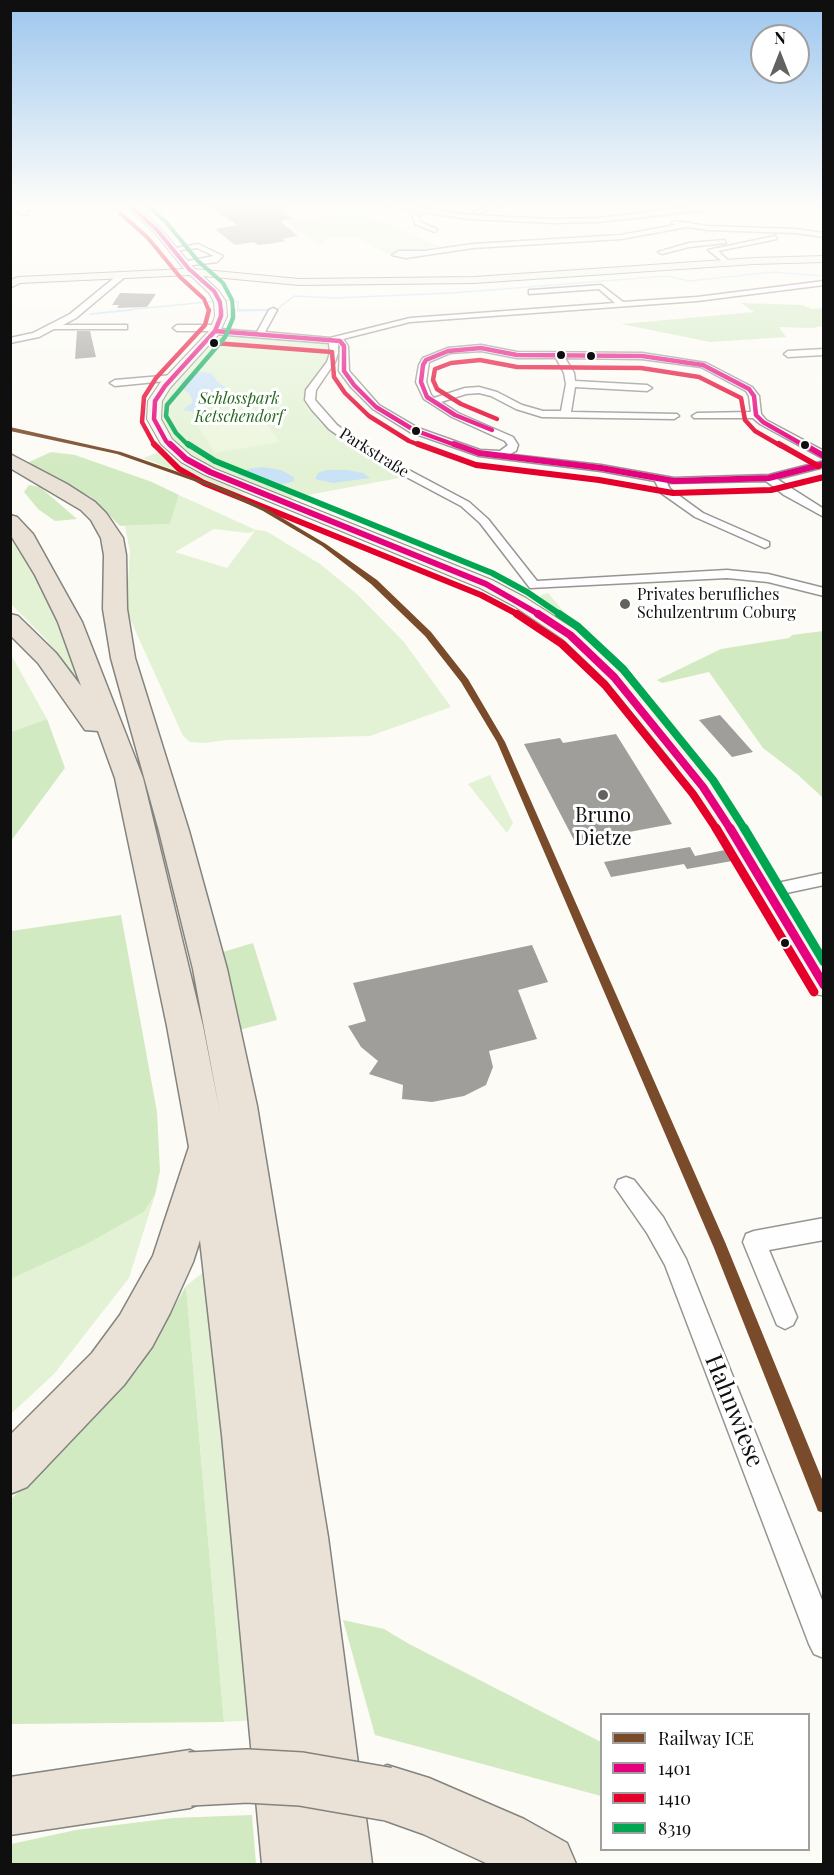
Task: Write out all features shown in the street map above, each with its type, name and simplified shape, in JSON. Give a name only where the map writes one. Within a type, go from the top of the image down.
[{"type":"highway","points":[[10,460],[88,506],[99,517],[112,538],[115,555],[115,609],[119,637],[210,969],[238,1106],[303,1537],[342,1864]]},
{"type":"highway","points":[[10,500],[32,524],[63,570],[142,721]]},
{"type":"highway","points":[[10,521],[22,534],[70,622],[129,778],[185,1026],[208,1145],[249,1458],[292,1864]]},
{"type":"highway","points":[[10,621],[47,658],[70,688],[129,778]]},
{"type":"highway","points":[[10,1470],[108,1369],[136,1331],[172,1262],[193,1187],[208,1145]]},
{"type":"highway","points":[[10,1806],[190,1779],[247,1776],[301,1779],[387,1794],[429,1807],[503,1840],[546,1864]]},
{"type":"street","points":[[10,341],[36,335],[53,327],[73,316],[103,292]]},
{"type":"street","points":[[214,292],[219,301],[221,316],[215,330],[172,378],[155,401],[154,419],[166,441],[195,464],[225,479],[462,573],[527,594],[727,574],[768,578],[824,592]]},
{"type":"street","points":[[608,292],[620,303]]},
{"type":"street","points":[[333,339],[410,320],[706,298],[757,292]]},
{"type":"street","points":[[259,335],[273,310]]},
{"type":"street","points":[[53,327],[124,327]]},
{"type":"street","points":[[177,328],[340,341],[344,346],[344,365],[348,377],[366,397],[390,416],[414,430],[479,453],[601,468],[660,480],[769,478],[824,464]]},
{"type":"street","name":"Parkstraße","points":[[333,339],[334,353],[331,362],[312,388],[310,400],[333,427],[359,447],[465,504],[484,521],[527,594]]},
{"type":"street","points":[[501,454],[510,450],[513,445],[506,436],[455,415],[433,401],[423,391],[421,382],[423,365],[435,354],[481,348],[512,354],[642,356],[709,366],[749,389],[754,396],[756,415],[763,422],[824,456]]},
{"type":"street","points":[[788,354],[824,352]]},
{"type":"street","points":[[560,355],[572,384],[566,416]]},
{"type":"street","points":[[115,383],[172,378]]},
{"type":"street","points":[[572,384],[647,388]]},
{"type":"street","points":[[433,401],[465,391],[479,390],[494,394],[526,410],[566,416],[674,416]]},
{"type":"street","points":[[697,416],[756,415]]},
{"type":"street","points":[[769,478],[788,493],[824,514]]},
{"type":"street","points":[[660,480],[665,491],[699,515],[765,544]]},
{"type":"street","points":[[527,594],[614,677],[703,787],[824,986]]},
{"type":"street","points":[[768,891],[824,879]]},
{"type":"street","name":"Hahnwiese","points":[[626,1187],[655,1225],[674,1259],[824,1644]]},
{"type":"street","points":[[784,1317],[754,1242],[824,1229]]},
{"type":"green space","points":[[741,303],[823,308],[823,326],[779,327],[786,337],[710,342],[621,324],[754,312]]},
{"type":"green space","name":"Schlosspark Ketschendorf","points":[[222,334],[319,340],[328,343],[331,349],[327,362],[318,377],[305,391],[304,400],[318,420],[341,440],[405,477],[286,499],[192,457],[168,434],[162,424],[159,411],[163,399],[177,376],[216,336]]},
{"type":"green space","points":[[258,413],[280,442],[215,453],[196,423]]},
{"type":"green space","points":[[162,451],[184,466],[244,493],[239,495],[143,458]]},
{"type":"green space","points":[[51,452],[75,455],[152,482],[179,495],[170,524],[120,526],[91,497],[37,470],[29,462]]},
{"type":"green space","points":[[29,485],[40,487],[77,519],[55,521],[38,509],[24,492]]},
{"type":"green space","points":[[179,495],[256,530],[266,531],[320,564],[357,594],[404,642],[451,707],[370,736],[190,742],[183,736],[126,610],[130,552],[125,526],[170,524]],"holes":[[[214,529],[248,533],[255,531],[227,568],[175,552]]]},
{"type":"green space","points":[[10,537],[27,557],[88,689],[75,677],[44,637],[11,604]]},
{"type":"green space","points":[[548,593],[577,627],[571,627],[540,607],[541,595]]},
{"type":"green space","points":[[823,631],[823,798],[763,748],[709,672],[662,683],[657,680],[721,649]]},
{"type":"green space","points":[[10,653],[47,719],[11,732],[10,732]]},
{"type":"green space","points":[[47,719],[65,768],[11,841],[11,732]]},
{"type":"green space","points":[[490,775],[513,823],[507,833],[468,784]]},
{"type":"green space","points":[[121,915],[157,1112],[160,1171],[155,1195],[144,1212],[87,1244],[11,1279],[11,931]]},
{"type":"green space","points":[[253,943],[277,1020],[239,1030],[223,952]]},
{"type":"green space","points":[[155,1195],[129,1278],[54,1374],[11,1414],[11,1279],[87,1244],[144,1212]]},
{"type":"green space","points":[[211,1266],[256,1720],[224,1722],[186,1286]]},
{"type":"green space","points":[[186,1286],[224,1722],[11,1724],[10,1500],[88,1424],[139,1368]]},
{"type":"green space","points":[[343,1620],[384,1629],[600,1741],[600,1796],[375,1735]]},
{"type":"green space","points":[[252,1815],[256,1864],[11,1864],[11,1844],[76,1830],[173,1818]]},
{"type":"water","points":[[192,373],[211,373],[225,387],[233,398],[231,403],[223,404],[216,400],[203,403],[208,410],[194,412],[183,410],[193,402],[189,393],[179,387],[183,380]]},
{"type":"water","points":[[263,467],[281,470],[294,477],[294,481],[274,487],[238,475],[248,469]]},
{"type":"water","points":[[326,470],[348,470],[363,473],[370,478],[333,483],[315,479],[318,473]]},
{"type":"building","points":[[120,293],[156,294],[147,307],[117,308],[119,305],[112,305]]},
{"type":"building","points":[[77,331],[90,331],[96,357],[75,359]]},
{"type":"building","points":[[720,715],[753,752],[732,757],[699,720]]},
{"type":"building","name":"Bruno Dietze","points":[[616,734],[672,824],[575,842],[524,744],[560,738],[563,743]]},
{"type":"building","points":[[690,847],[695,856],[725,850],[732,861],[687,869],[684,864],[611,877],[604,862]]},
{"type":"building","points":[[532,945],[548,982],[518,990],[537,1039],[489,1051],[493,1067],[486,1085],[464,1096],[432,1102],[402,1099],[403,1085],[369,1074],[378,1061],[361,1047],[348,1026],[366,1021],[353,983]]},
{"type":"waterway","points":[[276,310],[294,296],[335,298],[471,292]]},
{"type":"waterway","points":[[116,311],[228,300],[238,302],[238,310]]},
{"type":"waterway","points":[[91,314],[131,310]]},
{"type":"waterway","points":[[238,310],[276,310]]},
{"type":"waterway","points":[[238,310],[276,310]]},
{"type":"rail line","name":"ICE","points":[[10,429],[119,453],[216,487],[265,510],[324,545],[374,582],[428,634],[465,681],[501,742],[720,1247],[824,1505]]},
{"type":"transit line","name":"1410","points":[[196,292],[208,305],[209,314],[205,325],[156,378],[144,397],[142,422],[157,449],[179,469],[204,483],[481,595],[514,612],[562,644],[605,685],[693,794],[728,847],[814,992]]},
{"type":"transit line","name":"1401","points":[[214,292],[220,302],[221,316],[215,331],[165,386],[155,401],[154,419],[166,441],[186,459],[210,472],[486,584],[520,602],[570,635],[614,677],[703,787],[824,985]]},
{"type":"transit line","name":"8319","points":[[228,292],[232,300],[233,318],[225,337],[167,405],[166,416],[176,433],[193,449],[215,461],[492,573],[527,592],[577,626],[623,669],[713,780],[824,962]]},
{"type":"transit line","name":"1401","points":[[215,331],[340,341],[344,346],[344,371],[354,385],[376,407],[414,430],[479,453],[601,468],[674,481],[769,478],[824,464]]},
{"type":"transit line","name":"1410","points":[[214,343],[332,352],[334,377],[345,393],[369,416],[409,441],[476,465],[599,480],[673,493],[771,490],[824,477]]},
{"type":"transit line","name":"1401","points":[[492,430],[455,415],[427,397],[421,382],[423,365],[426,360],[448,351],[481,348],[517,355],[642,356],[703,365],[749,389],[754,396],[756,415],[763,422],[824,456]]},
{"type":"transit line","name":"1410","points":[[497,419],[461,404],[437,389],[433,380],[435,369],[451,363],[480,360],[517,367],[641,368],[699,377],[741,398],[745,420],[755,431],[818,466]]},
{"type":"place","name":"Privates berufliches Schulzentrum Coburg","points":[[625,604]]},
{"type":"place","name":"Bruno Dietze","points":[[603,795]]}]
